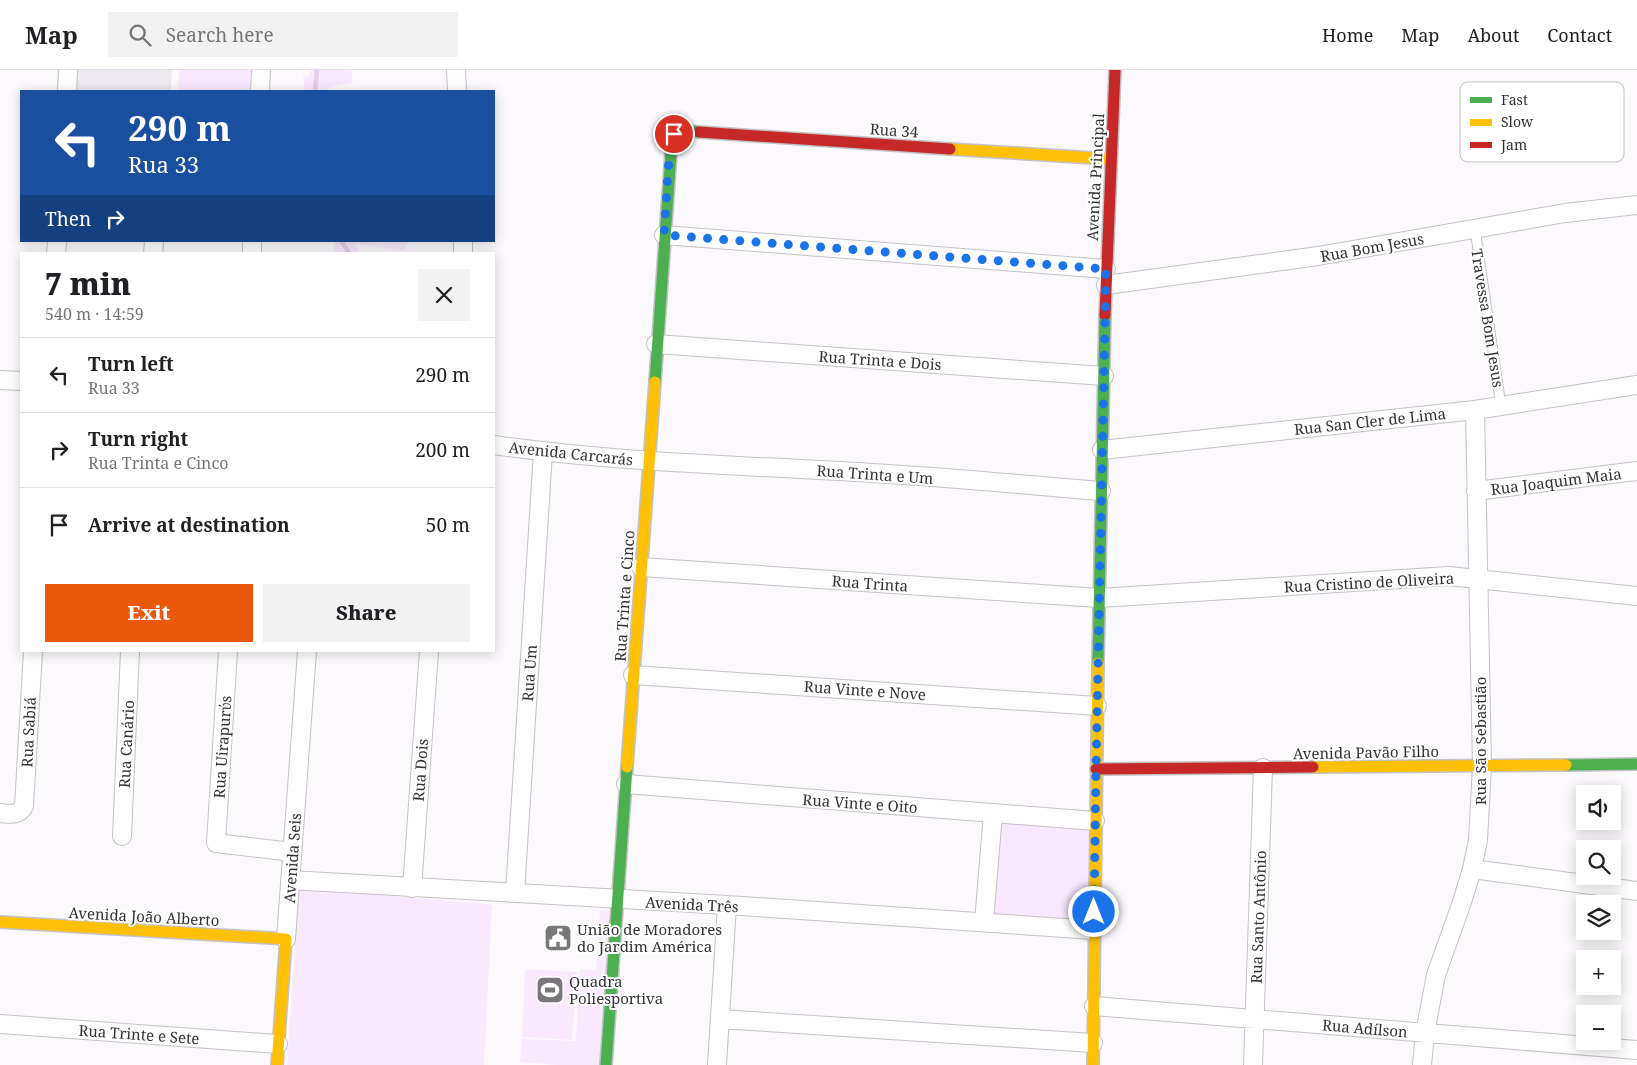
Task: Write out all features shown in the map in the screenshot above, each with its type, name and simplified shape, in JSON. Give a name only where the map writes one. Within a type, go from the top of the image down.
[{"type":"street","points":[[67,90],[68,70]]},
{"type":"street","points":[[260,90],[261,70]]},
{"type":"street","points":[[456,70],[457,90]]},
{"type":"street","name":"Avenida Principal","points":[[1092,1065],[1102,450],[1110,159],[1115,70]]},
{"type":"street","name":"Rua 34","points":[[676,132],[1110,159]]},
{"type":"street","name":"Rua Trinta e Cinco","points":[[606,1065],[670,142],[676,132]]},
{"type":"street","name":"Rua Bom Jesus","points":[[664,235],[1106,277],[1318,256],[1565,213],[1637,204]]},
{"type":"street","name":"Rua Trinta e Dois","points":[[656,344],[1104,376]]},
{"type":"street","points":[[0,380],[20,381]]},
{"type":"street","name":"Rua San Cler de Lima","points":[[1102,450],[1475,410],[1637,385]]},
{"type":"street","name":"Rua São Sebastião","points":[[1422,1065],[1425,1033],[1436,975],[1462,902],[1478,840],[1482,766],[1475,410]]},
{"type":"street","name":"Avenida Carcarás","points":[[495,445],[543,452],[648,461]]},
{"type":"street","name":"Rua Um","points":[[515,894],[543,452]]},
{"type":"street","name":"Rua Trinta e Um","points":[[648,461],[872,473],[1102,491]]},
{"type":"street","name":"Rua Joaquim Maia","points":[[1476,492],[1637,471]]},
{"type":"street","name":"Rua Trinta","points":[[641,567],[1099,598]]},
{"type":"street","name":"Rua Cristino de Oliveira","points":[[1099,598],[1449,576],[1637,596]]},
{"type":"street","name":"Rua Sabiá","points":[[0,813],[11,814],[20,812],[24,806],[33,652]]},
{"type":"street","name":"Rua Canário","points":[[122,836],[130,652]]},
{"type":"street","name":"Rua Uirapurύs","points":[[228,652],[216,844],[292,852]]},
{"type":"street","name":"Avenida Seis","points":[[277,1065],[307,652]]},
{"type":"street","name":"Rua Dois","points":[[412,888],[429,652]]},
{"type":"street","name":"Rua Vinte e Nove","points":[[633,675],[1097,706]]},
{"type":"street","name":"Avenida Pavão Filho","points":[[1096,769],[1637,764]]},
{"type":"street","name":"Rua Santo Antônio","points":[[1253,1065],[1263,768]]},
{"type":"street","name":"Rua Vinte e Oito","points":[[626,784],[1095,821]]},
{"type":"street","points":[[984,922],[993,813]]},
{"type":"street","points":[[1472,869],[1637,891]]},
{"type":"street","name":"Avenida Três","points":[[290,880],[727,905],[1094,930]]},
{"type":"street","points":[[716,1065],[727,905]]},
{"type":"street","name":"Avenida João Alberto","points":[[0,922],[286,939]]},
{"type":"street","name":"Rua Adílson","points":[[1094,1006],[1637,1050]]},
{"type":"street","points":[[720,1019],[1093,1044]]},
{"type":"street","name":"Rua Trinte e Sete","points":[[0,1024],[278,1044]]},
{"type":"lane","name":"Travessa Bom Jesus","points":[[1475,229],[1501,406]]},
{"type":"shaded area","points":[[77,70],[172,70],[171,90],[75,90]]},
{"type":"shaded area","points":[[179,70],[256,70],[254,90],[178,90]]},
{"type":"shaded area","points":[[311,70],[351,70],[353,82],[327,88],[327,90],[305,90],[303,77],[310,75]]},
{"type":"shaded area","points":[[334,242],[409,242],[403,251],[356,244],[358,252],[334,252]]},
{"type":"shaded area","points":[[995,816],[1094,822],[1093,929],[986,921]]},
{"type":"shaded area","points":[[299,887],[492,905],[484,1065],[287,1065]]},
{"type":"shaded area","points":[[600,911],[609,911],[601,1065],[558,1065],[520,1062],[522,1039],[576,1041],[580,969],[596,970]]},
{"type":"shaded area","name":"Quadra Poliesportiva","points":[[525,969],[577,972],[572,1040],[522,1037]]},
{"type":"waterway","points":[[315,90],[317,70]]},
{"type":"waterway","points":[[342,242],[349,252]]},
{"type":"traffic: fast","points":[[655,382],[672,138],[681,131],[699,132]]},
{"type":"traffic: fast","points":[[1098,663],[1105,315]]},
{"type":"traffic: fast","points":[[1566,765],[1637,764]]},
{"type":"traffic: fast","points":[[606,1065],[627,767]]},
{"type":"traffic: slow","points":[[950,149],[1110,159]]},
{"type":"traffic: slow","points":[[627,767],[655,382]]},
{"type":"traffic: slow","points":[[1093,1065],[1098,663]]},
{"type":"traffic: slow","points":[[1313,767],[1566,765]]},
{"type":"traffic: slow","points":[[0,922],[286,939],[277,1065]]},
{"type":"traffic: jam","points":[[1105,315],[1115,70]]},
{"type":"traffic: jam","points":[[699,132],[950,149]]},
{"type":"traffic: jam","points":[[1096,769],[1313,767]]},
{"type":"place","name":"União de Moradores do Jardim América","points":[[558,938]]},
{"type":"place","name":"Quadra Poliesportiva","points":[[550,990]]},
{"type":"route","points":[[674,134],[670,142],[664,235],[1106,269],[1094,912]]}]
